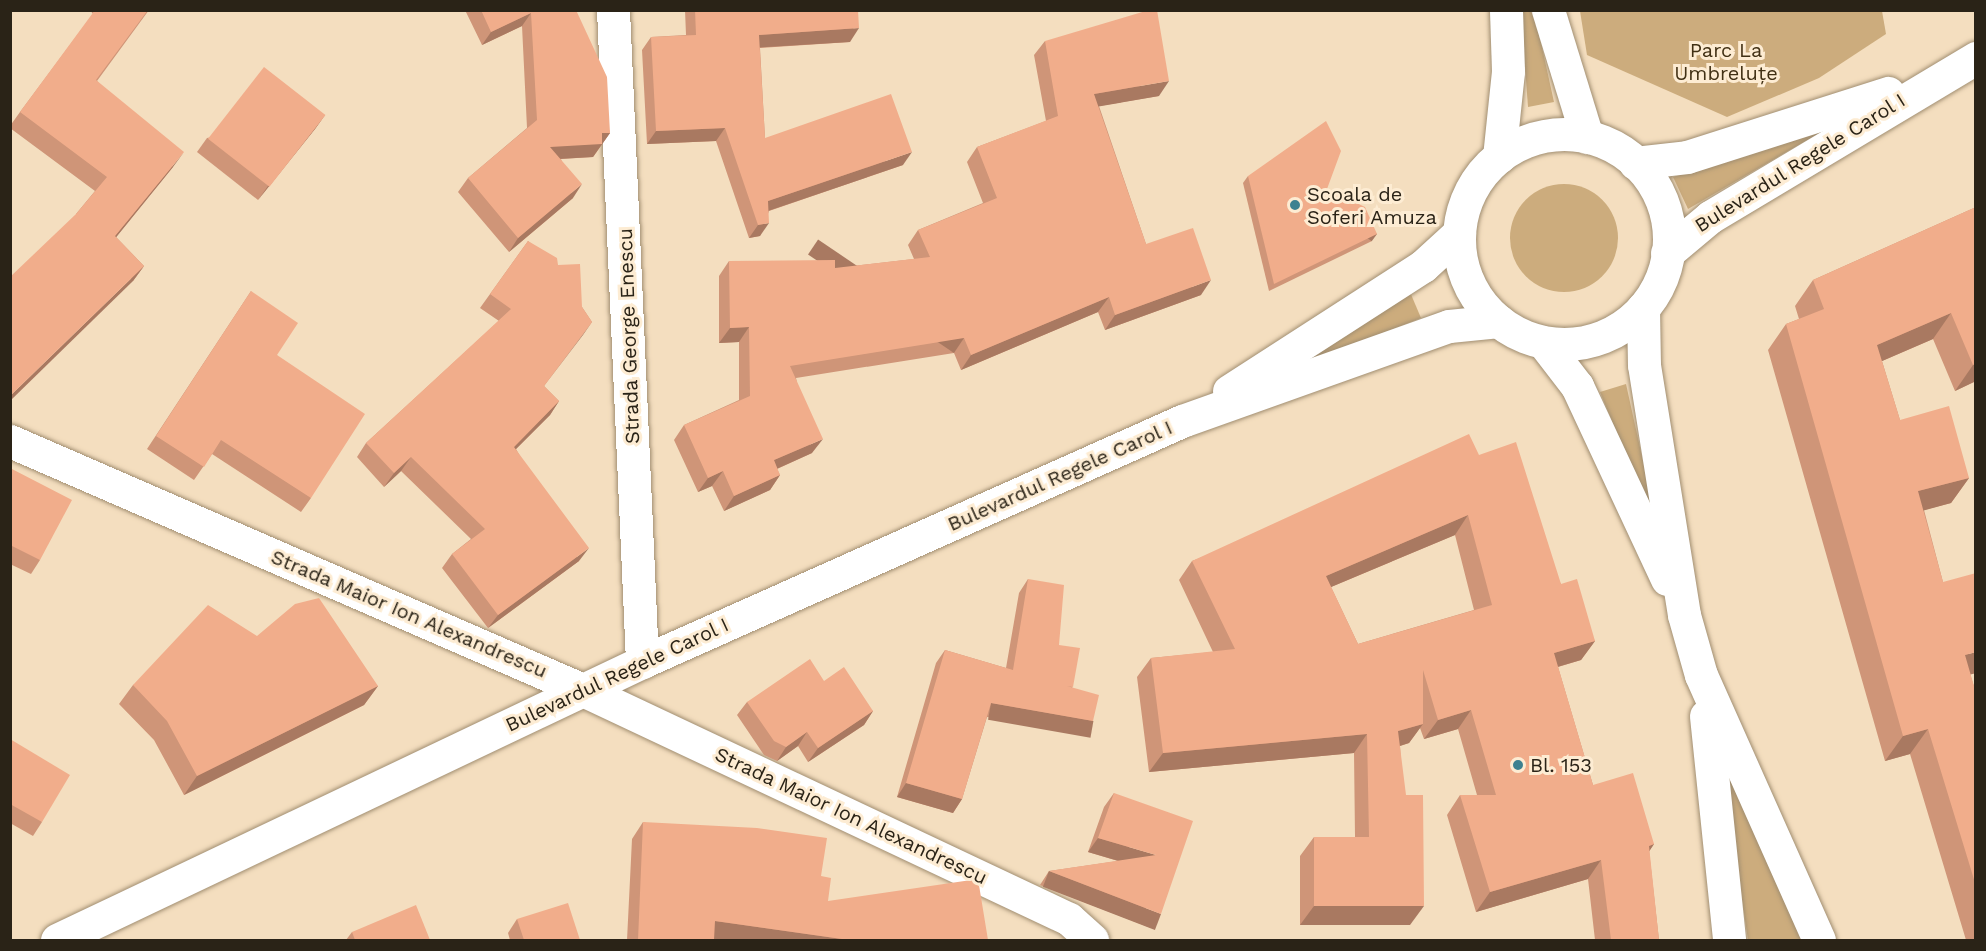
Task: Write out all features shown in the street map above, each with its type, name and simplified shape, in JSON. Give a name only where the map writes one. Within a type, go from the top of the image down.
[{"type":"main road","name":"Strada George Enescu","points":[[613,10],[642,662]]},
{"type":"main road","points":[[1499,157],[1508,71],[1506,10]]},
{"type":"main road","points":[[1548,10],[1587,137]]},
{"type":"main road","name":"Bulevardul Regele Carol I","points":[[1667,253],[1710,217],[1935,78],[1976,58]]},
{"type":"main road","name":"Bulevardul Regele Carol I","points":[[1635,163],[1687,158],[1935,78]]},
{"type":"main road","points":[[1544,342],[1603,337],[1643,308],[1660,280],[1667,253],[1662,204],[1635,163],[1587,137],[1543,136],[1499,157],[1471,191],[1460,233],[1471,287],[1499,321],[1544,342],[1577,386],[1684,615]]},
{"type":"main road","name":"Bulevardul Regele Carol I","points":[[1182,421],[1423,266],[1460,233]]},
{"type":"main road","points":[[1643,308],[1644,365],[1684,615],[1701,675],[1819,940]]},
{"type":"main road","name":"Bulevardul Regele Carol I","points":[[57,940],[642,662],[1182,421],[1449,326],[1499,321]]},
{"type":"main road","name":"Strada Maior Ion Alexandrescu","points":[[10,441],[583,690],[1069,919],[1092,940]]},
{"type":"main road","points":[[1701,675],[1729,940]]},
{"type":"green space","points":[[1521,11],[1534,11],[1554,102],[1528,107]]},
{"type":"green space","name":"Parc La Umbreluțe","points":[[1580,11],[1882,11],[1886,34],[1819,78],[1727,117],[1587,55]]},
{"type":"green space","points":[[1833,125],[1688,209],[1673,177]]},
{"type":"green space","points":[[1564,184],[1585,188],[1602,200],[1614,217],[1618,238],[1614,259],[1602,276],[1585,288],[1564,292],[1543,288],[1526,276],[1514,259],[1510,238],[1514,217],[1526,200],[1543,188]]},
{"type":"green space","points":[[1410,292],[1421,318],[1269,378]]},
{"type":"green space","points":[[1626,384],[1660,538],[1600,392]]},
{"type":"green space","points":[[1720,749],[1803,940],[1748,940]]},
{"type":"building","points":[[95,10],[148,10],[96,80],[184,152],[115,236],[144,266],[10,396],[10,277],[76,214],[107,177],[20,112]]},
{"type":"building","points":[[481,10],[576,10],[607,77],[610,133],[602,133],[602,144],[550,147],[582,184],[518,238],[468,178],[537,120],[531,13],[491,32]]},
{"type":"building","points":[[695,10],[858,10],[859,28],[759,35],[765,138],[891,94],[912,152],[768,201],[769,223],[758,225],[725,128],[656,131],[651,37],[696,35]]},
{"type":"building","points":[[1149,10],[1157,10],[1169,81],[1094,94],[1146,244],[1193,228],[1211,280],[1115,315],[1109,297],[971,355],[964,338],[790,366],[823,439],[774,460],[780,475],[734,496],[723,471],[708,478],[684,425],[750,396],[749,327],[730,328],[729,261],[835,260],[835,268],[930,257],[918,230],[997,198],[977,147],[1058,116],[1045,41]]},
{"type":"building","points":[[264,67],[325,115],[269,187],[208,139]]},
{"type":"building","name":"Scoala de Soferi Amuza","points":[[1326,121],[1341,151],[1327,189],[1365,207],[1377,234],[1274,284],[1248,176]]},
{"type":"building","points":[[1976,207],[1976,363],[1973,365],[1951,313],[1877,345],[1900,420],[1949,406],[1969,478],[1918,491],[1943,582],[1976,573],[1976,652],[1965,655],[1976,693],[1976,886],[1928,729],[1903,736],[1786,324],[1824,309],[1813,280]]},
{"type":"building","points":[[528,241],[557,258],[558,265],[580,264],[582,307],[592,322],[544,386],[559,401],[514,447],[589,548],[498,615],[452,554],[485,529],[411,457],[394,473],[366,443],[511,309],[490,294]]},
{"type":"building","points":[[251,291],[298,323],[277,355],[365,414],[311,498],[221,440],[204,467],[156,436]]},
{"type":"building","points":[[1469,434],[1479,455],[1516,442],[1561,584],[1577,579],[1595,641],[1554,653],[1593,785],[1633,773],[1654,844],[1649,846],[1659,940],[1611,940],[1601,860],[1490,892],[1460,795],[1496,795],[1471,710],[1438,720],[1423,670],[1423,724],[1398,731],[1406,795],[1423,795],[1424,906],[1314,906],[1314,837],[1369,837],[1367,734],[1163,753],[1151,658],[1235,649],[1192,561]],"holes":[[[1468,515],[1492,605],[1358,644],[1326,576]]]},
{"type":"building","points":[[10,468],[72,500],[40,560],[10,545]]},
{"type":"building","points":[[1028,579],[1064,585],[1059,645],[1080,648],[1073,687],[1067,686],[1099,695],[1093,721],[991,703],[962,799],[906,783],[945,650],[1013,670]]},
{"type":"building","points":[[319,598],[378,686],[197,776],[167,721],[133,685],[208,605],[257,636],[295,604]]},
{"type":"building","points":[[810,659],[824,681],[844,667],[873,711],[818,748],[807,732],[786,747],[774,741],[747,702]]},
{"type":"building","points":[[10,739],[70,775],[42,822],[10,804]]},
{"type":"building","points":[[1114,793],[1193,821],[1161,914],[1049,871],[1156,855],[1098,838]]},
{"type":"building","points":[[643,822],[757,828],[827,838],[821,876],[831,878],[828,901],[978,879],[988,940],[849,940],[715,921],[714,940],[638,940]]},
{"type":"building","points":[[568,903],[580,940],[524,940],[517,919]]},
{"type":"building","points":[[416,905],[430,940],[355,940],[352,932]]},
{"type":"place","name":"Scoala de Soferi Amuza","points":[[1295,205]]},
{"type":"place","name":"Bl. 153","points":[[1518,765]]}]
